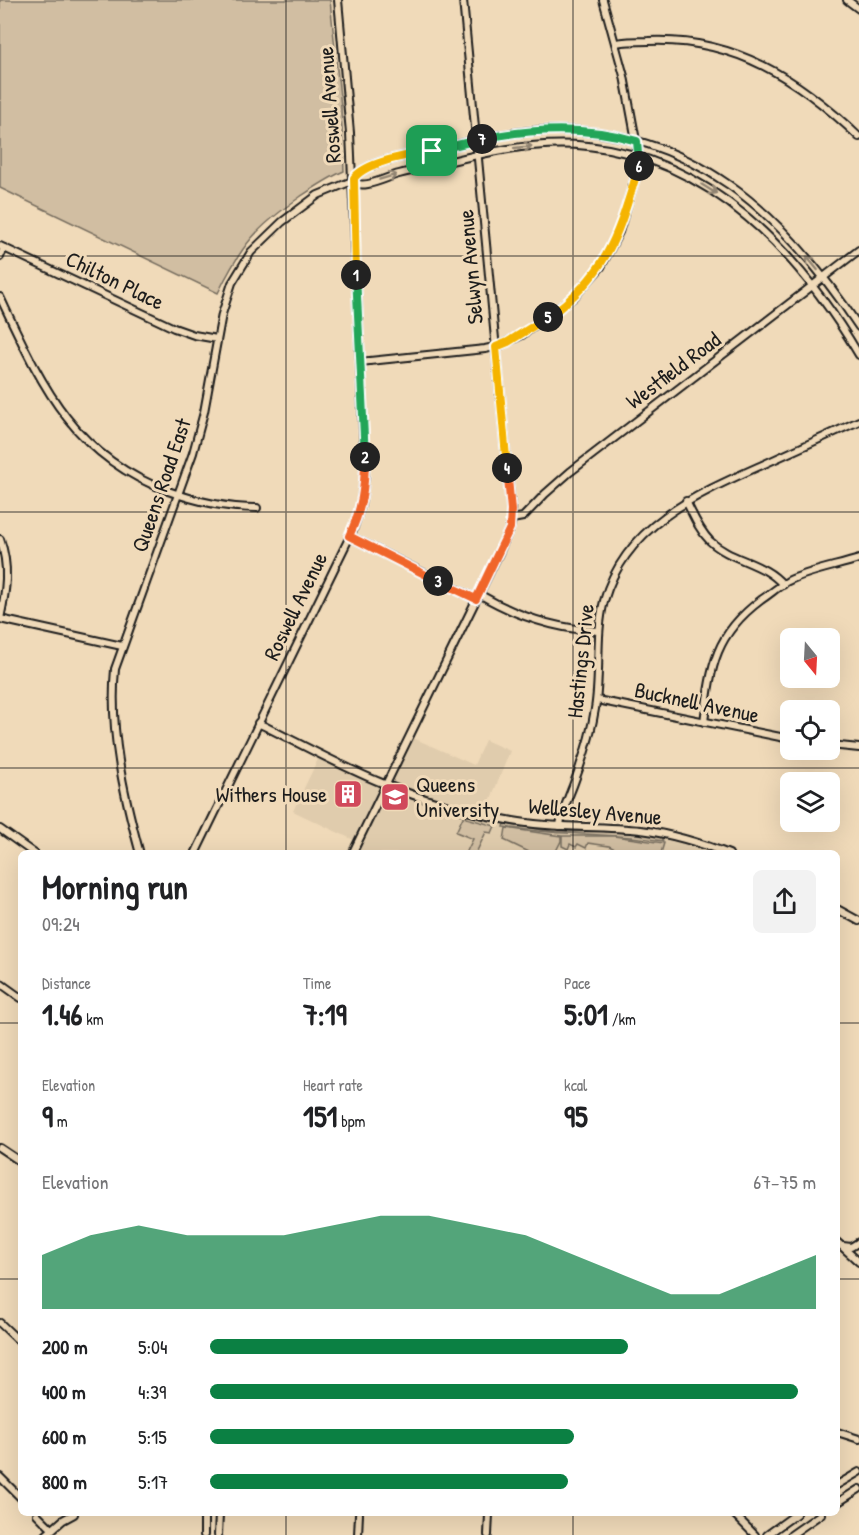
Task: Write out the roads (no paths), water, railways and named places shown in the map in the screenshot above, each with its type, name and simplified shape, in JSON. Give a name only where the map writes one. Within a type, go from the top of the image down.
[{"type":"street","name":"Roswell Avenue","points":[[197,850],[349,536],[359,513],[365,481],[348,98],[338,0]]},
{"type":"street","name":"Selwyn Avenue","points":[[354,850],[507,535],[512,519],[463,0]]},
{"type":"street","points":[[360,362],[496,347],[528,331],[560,308],[580,292],[596,274],[616,238],[640,157],[624,76],[603,0]]},
{"type":"street","points":[[847,0],[859,9]]},
{"type":"street","points":[[616,43],[661,40],[689,42],[714,46],[743,56],[796,85],[835,114],[859,137]]},
{"type":"street","points":[[859,327],[824,278],[784,232],[735,188],[690,161],[637,141],[598,133],[559,130],[522,132],[476,140],[380,163],[360,171],[352,181],[364,185],[396,174],[528,146],[569,145],[614,150],[640,157],[681,173],[737,207],[777,245],[813,286],[859,355]]},
{"type":"street","name":"Queens Road East","points":[[139,850],[122,775],[114,714],[115,669],[178,495],[201,424],[223,308],[240,270],[255,248],[282,222],[313,199],[352,181]]},
{"type":"street","points":[[0,257],[2,247]]},
{"type":"street","name":"Chilton Place","points":[[2,247],[174,328],[194,335],[217,339]]},
{"type":"street","name":"Westfield Road","points":[[512,519],[523,517],[567,474],[859,250]]},
{"type":"street","points":[[0,297],[50,395],[64,417],[82,437],[120,468],[178,495],[219,506],[257,508]]},
{"type":"street","name":"Hastings Drive","points":[[560,826],[587,744],[597,700],[599,631],[607,592],[627,552],[653,525],[686,501],[859,421]]},
{"type":"street","points":[[686,501],[699,527],[713,544],[774,576],[783,585]]},
{"type":"street","points":[[349,536],[477,597],[534,620],[564,627],[599,631]]},
{"type":"street","points":[[0,540],[5,556],[7,578],[0,619],[122,646]]},
{"type":"street","points":[[704,722],[710,674],[724,639],[747,612],[792,580],[859,559]]},
{"type":"street","name":"Bucknell Avenue","points":[[597,700],[780,737]]},
{"type":"street","name":"Wellesley Avenue","points":[[258,723],[386,784],[440,803],[505,820],[659,833],[690,840],[718,850]]},
{"type":"street","points":[[840,746],[859,748]]},
{"type":"street","points":[[0,829],[29,850]]},
{"type":"street","points":[[840,911],[859,921]]},
{"type":"street","points":[[0,983],[18,996]]},
{"type":"street","points":[[0,1148],[18,1160]]},
{"type":"street","points":[[840,1244],[851,1247],[859,1242]]},
{"type":"street","points":[[840,1245],[859,1262]]},
{"type":"street","points":[[0,1323],[18,1340]]},
{"type":"street","points":[[840,1433],[859,1439]]},
{"type":"street","points":[[840,1483],[859,1472]]},
{"type":"street","points":[[0,1477],[18,1495]]},
{"type":"street","points":[[840,1501],[859,1489]]},
{"type":"street","points":[[39,1516],[52,1529]]},
{"type":"street","points":[[46,1535],[70,1516]]},
{"type":"street","points":[[204,1516],[204,1535]]},
{"type":"street","points":[[218,1535],[219,1516]]},
{"type":"street","points":[[358,1516],[358,1535]]},
{"type":"street","points":[[488,1535],[489,1516]]},
{"type":"street","points":[[736,1516],[755,1535]]},
{"type":"street","points":[[767,1535],[793,1516]]},
{"type":"street","points":[[791,1535],[817,1516]]},
{"type":"place","name":"Withers House","points":[[348,794]]},
{"type":"place","name":"Queens University","points":[[395,797]]}]
